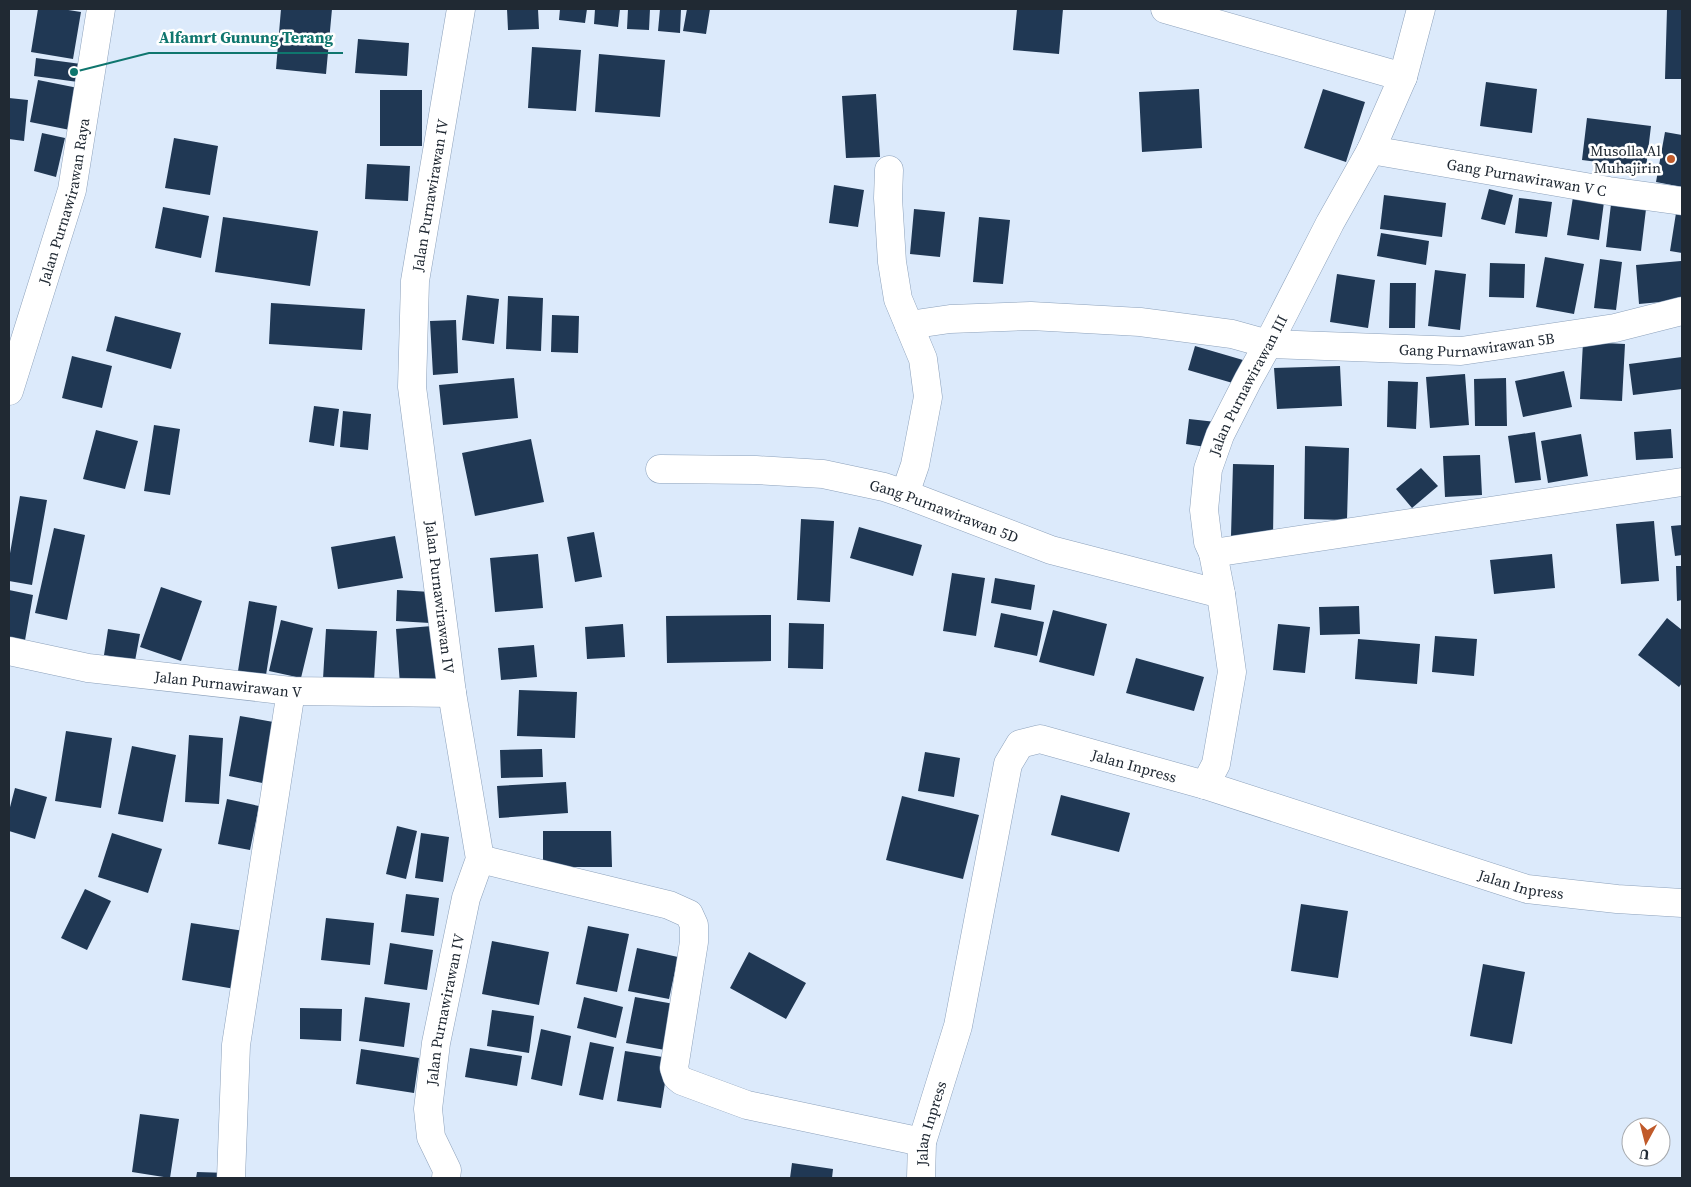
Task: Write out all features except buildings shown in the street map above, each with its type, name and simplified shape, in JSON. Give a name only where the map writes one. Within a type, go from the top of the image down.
[{"type":"street","name":"Jalan Purnawirawan Raya","points":[[9,391],[72,190],[101,9]]},
{"type":"street","name":"Jalan Purnawirawan IV","points":[[446,1178],[447,1170],[431,1137],[428,1109],[436,1043],[466,898],[480,860],[452,693],[412,387],[415,281],[461,9]]},
{"type":"street","points":[[1165,9],[1403,77]]},
{"type":"street","name":"Jalan Purnawirawan III","points":[[1206,785],[1216,764],[1232,672],[1221,594],[1213,553],[1208,542],[1204,510],[1208,469],[1220,434],[1330,222],[1370,150],[1403,77],[1421,9]]},
{"type":"street","name":"Gang Purnawirawan V C","points":[[1370,150],[1609,192],[1682,200]]},
{"type":"street","points":[[889,170],[888,198],[892,262],[898,299],[923,359],[928,397],[915,465],[905,494]]},
{"type":"street","name":"Gang Purnawirawan 5B","points":[[909,324],[950,319],[1031,316],[1140,322],[1232,334],[1268,344],[1461,351],[1615,328],[1682,311]]},
{"type":"street","name":"Gang Purnawirawan 5D","points":[[660,469],[756,470],[823,474],[884,487],[1051,550],[1221,594]]},
{"type":"street","points":[[1213,553],[1682,482]]},
{"type":"street","name":"Jalan Purnawirawan V","points":[[9,651],[88,668],[291,691],[452,693]]},
{"type":"street","points":[[231,1178],[236,1045],[291,691]]},
{"type":"street","name":"Jalan Inpress","points":[[920,1178],[922,1142],[958,1026],[1008,764],[1020,744],[1040,739],[1206,785],[1527,889],[1617,899],[1682,902]]},
{"type":"street","points":[[480,860],[669,905],[689,914],[694,925],[694,942],[674,1068],[677,1077],[682,1081],[747,1106],[922,1142]]},
{"type":"place","name":"Alfamrt Gunung Terang","points":[[74,72]]},
{"type":"place","name":"Musolla Al Muhajirin","points":[[1671,159]]}]
